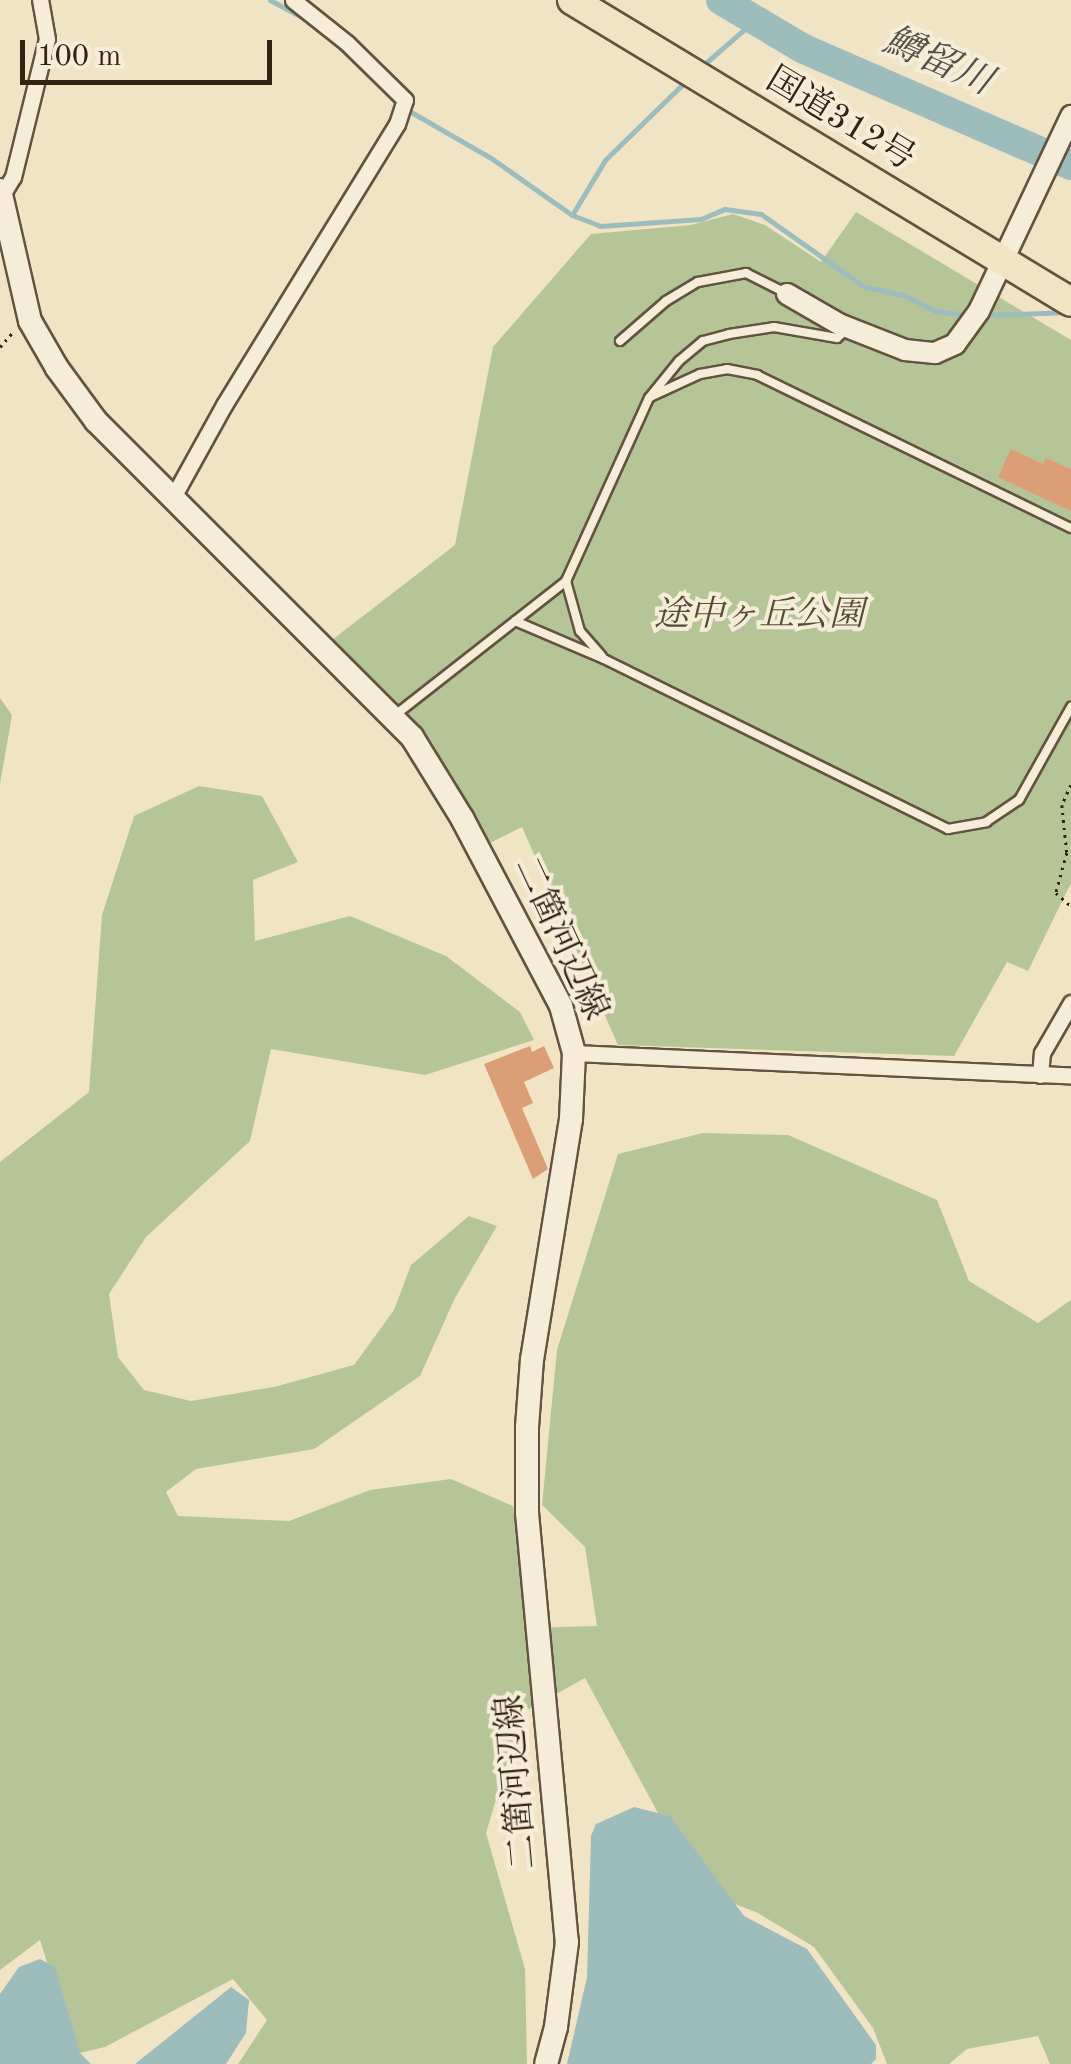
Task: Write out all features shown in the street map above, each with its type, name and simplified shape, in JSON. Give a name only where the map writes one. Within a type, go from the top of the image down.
[{"type":"highway","name":"国道312号","points":[[572,0],[1071,302]]},
{"type":"main road","name":"二箇河辺線","points":[[1,192],[30,321],[38,337],[96,421],[394,716],[434,770],[561,1006],[574,1052],[571,1119],[532,1359],[527,1427],[527,1513],[566,1942],[556,2027],[546,2064]]},
{"type":"street","points":[[1,192],[13,176],[47,39],[40,0]]},
{"type":"street","points":[[173,497],[224,404],[397,124],[405,100],[347,43],[292,0]]},
{"type":"street","points":[[788,294],[848,328],[906,350],[934,353],[955,344],[970,328],[1003,264],[1071,116]]},
{"type":"street","points":[[1040,1075],[1042,1053],[1071,1003]]},
{"type":"street","points":[[574,1052],[1071,1076]]},
{"type":"lane","points":[[620,342],[666,301],[714,277],[746,273],[788,294]]},
{"type":"lane","points":[[394,716],[566,581],[648,398],[679,360],[703,342],[774,327],[836,338],[848,328]]},
{"type":"lane","points":[[648,398],[700,374],[727,368],[758,375],[1071,528]]},
{"type":"lane","points":[[566,581],[580,631],[604,659]]},
{"type":"lane","points":[[514,621],[604,659],[948,830],[986,822],[1018,800],[1071,706]]},
{"type":"path","points":[[1071,786],[1062,805],[1067,852],[1056,893],[1071,906]]},
{"type":"green space","name":"途中ヶ丘公園","points":[[856,212],[1071,340],[1071,883],[1028,971],[1007,962],[954,1056],[618,1045],[522,827],[488,844],[439,757],[390,695],[332,640],[455,545],[493,347],[591,234],[691,225],[733,214],[765,225],[821,262]]},
{"type":"green space","points":[[0,698],[12,715],[0,784]]},
{"type":"green space","points":[[199,786],[262,796],[298,862],[253,880],[255,941],[350,916],[446,956],[520,1012],[534,1040],[425,1075],[271,1049],[250,1141],[146,1237],[109,1294],[118,1357],[144,1390],[191,1401],[274,1387],[354,1365],[394,1310],[411,1265],[469,1216],[497,1226],[455,1298],[420,1376],[314,1449],[196,1469],[166,1492],[178,1516],[289,1521],[370,1490],[451,1479],[513,1506],[528,1628],[597,1626],[585,1547],[542,1505],[557,1350],[618,1154],[703,1133],[788,1135],[937,1200],[969,1281],[1038,1323],[1071,1300],[1071,2064],[1050,2064],[1038,2036],[967,2049],[949,2064],[887,2064],[873,2028],[814,1947],[758,1913],[725,1900],[665,1826],[585,1678],[522,1713],[486,1833],[525,1969],[527,2064],[238,2064],[267,2020],[233,1979],[105,2047],[76,2054],[40,1940],[0,1970],[0,1162],[89,1092],[102,915],[134,816]]},
{"type":"water","points":[[634,1807],[670,1816],[744,1916],[807,1949],[876,2045],[876,2059],[871,2064],[567,2064],[587,1977],[591,1836],[596,1824]]},
{"type":"water","points":[[40,1959],[55,1967],[80,2053],[91,2064],[0,2064],[0,1994],[19,1967]]},
{"type":"water","points":[[231,1987],[249,2000],[246,2033],[226,2064],[135,2064]]},
{"type":"building","points":[[1011,449],[1043,464],[1046,458],[1071,469],[1071,511],[998,477]]},
{"type":"building","points":[[530,1046],[532,1052],[544,1046],[554,1068],[524,1082],[533,1103],[522,1108],[548,1169],[533,1179],[484,1064]]},
{"type":"waterway","points":[[270,0],[311,22]]},
{"type":"waterway","name":"鱒留川","points":[[721,0],[804,49],[1071,165]]},
{"type":"waterway","points":[[701,67],[756,19]]},
{"type":"waterway","points":[[331,39],[374,80]]},
{"type":"waterway","points":[[572,215],[605,160],[686,81]]},
{"type":"waterway","points":[[404,108],[491,158],[572,215],[600,226],[701,219],[725,209],[761,214],[863,286],[906,296],[935,311],[968,315]]},
{"type":"waterway","points":[[984,315],[1068,312]]}]
